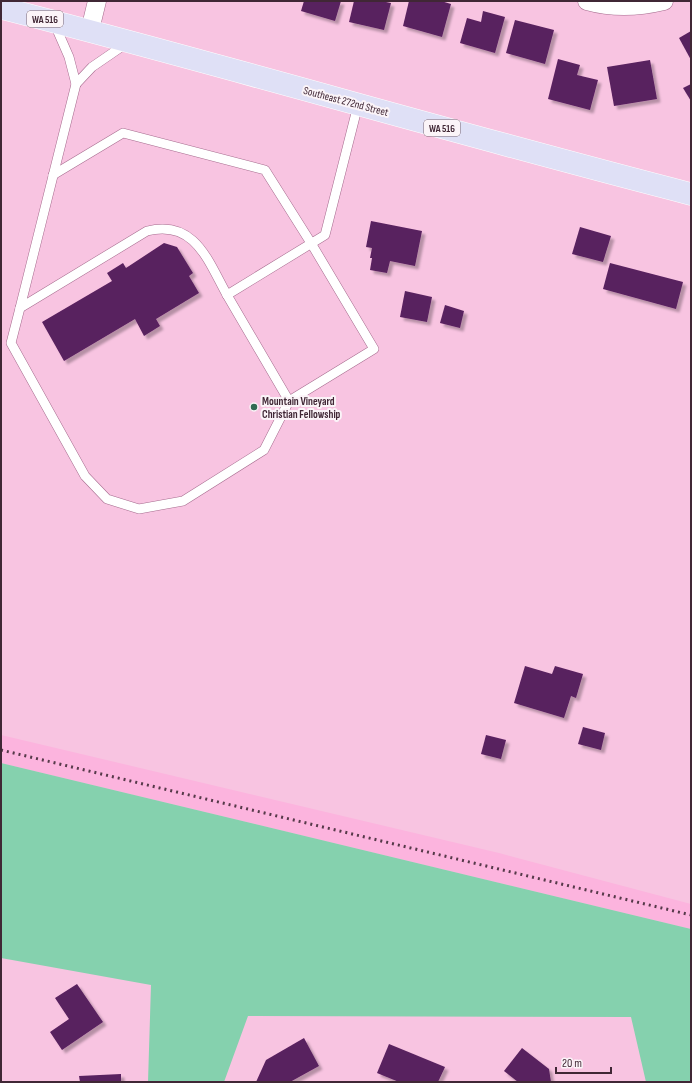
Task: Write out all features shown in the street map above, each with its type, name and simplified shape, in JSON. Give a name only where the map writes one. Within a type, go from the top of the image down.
[{"type":"main road","name":"Southeast 272nd Street","points":[[1,8],[90,30],[536,154],[691,194]]},
{"type":"street","points":[[90,30],[97,1]]},
{"type":"street","points":[[587,1],[603,5],[656,3]]},
{"type":"lane","points":[[52,21],[61,36],[69,57],[76,84],[53,175],[11,344],[85,476],[107,499],[139,509],[183,501],[264,450],[289,401],[374,348],[312,243],[265,170],[123,133],[53,175]]},
{"type":"lane","points":[[76,84],[92,67],[130,41]]},
{"type":"lane","points":[[227,295],[325,235],[358,105]]},
{"type":"lane","points":[[20,308],[147,231],[158,228],[172,229],[185,234],[199,245],[289,401]]},
{"type":"shaded area","points":[[1,735],[499,853],[691,904],[691,929],[1,763]]},
{"type":"green space","points":[[1,763],[691,929],[691,1082],[646,1082],[631,1017],[248,1016],[224,1082],[148,1082],[151,985],[1,958]]},
{"type":"building","points":[[304,1],[341,1],[335,21],[301,11]]},
{"type":"building","points":[[354,1],[381,1],[391,3],[384,30],[349,22]]},
{"type":"building","points":[[409,1],[441,1],[451,4],[442,37],[403,26]]},
{"type":"building","points":[[483,11],[505,17],[495,53],[460,43],[467,18],[481,22]]},
{"type":"building","points":[[515,20],[554,30],[545,64],[506,53]]},
{"type":"building","points":[[691,31],[691,60],[679,38]]},
{"type":"building","points":[[558,59],[580,65],[577,75],[598,80],[590,110],[548,99]]},
{"type":"building","points":[[650,60],[657,99],[614,106],[607,67]]},
{"type":"building","points":[[691,84],[691,101],[683,88]]},
{"type":"building","points":[[371,221],[422,231],[415,266],[390,261],[387,273],[370,270],[372,248],[366,247]]},
{"type":"building","points":[[580,227],[611,236],[603,262],[572,254]]},
{"type":"building","points":[[164,243],[177,247],[193,273],[189,276],[199,293],[156,319],[160,326],[144,336],[135,319],[64,361],[42,322],[112,281],[107,273],[123,263],[126,268]]},
{"type":"building","points":[[610,263],[683,282],[676,309],[603,289]]},
{"type":"building","points":[[405,291],[432,297],[427,322],[400,317]]},
{"type":"building","points":[[445,305],[464,311],[460,328],[440,323]]},
{"type":"building","points":[[525,666],[552,674],[555,666],[583,674],[576,698],[571,696],[564,718],[514,703]]},
{"type":"building","points":[[583,727],[605,733],[601,750],[578,744]]},
{"type":"building","points":[[486,735],[506,740],[501,759],[481,754]]},
{"type":"building","points":[[77,984],[103,1022],[62,1050],[50,1032],[69,1019],[55,998]]},
{"type":"building","points":[[304,1038],[319,1066],[290,1082],[256,1082],[266,1060]]},
{"type":"building","points":[[389,1044],[445,1067],[438,1082],[399,1082],[377,1073]]},
{"type":"building","points":[[522,1048],[549,1069],[551,1082],[518,1082],[504,1071]]},
{"type":"building","points":[[121,1074],[121,1082],[80,1082],[79,1076]]},
{"type":"railway","points":[[1,750],[691,915]]},
{"type":"place","name":"Mountain Vineyard Christian Fellowship","points":[[254,407]]}]
